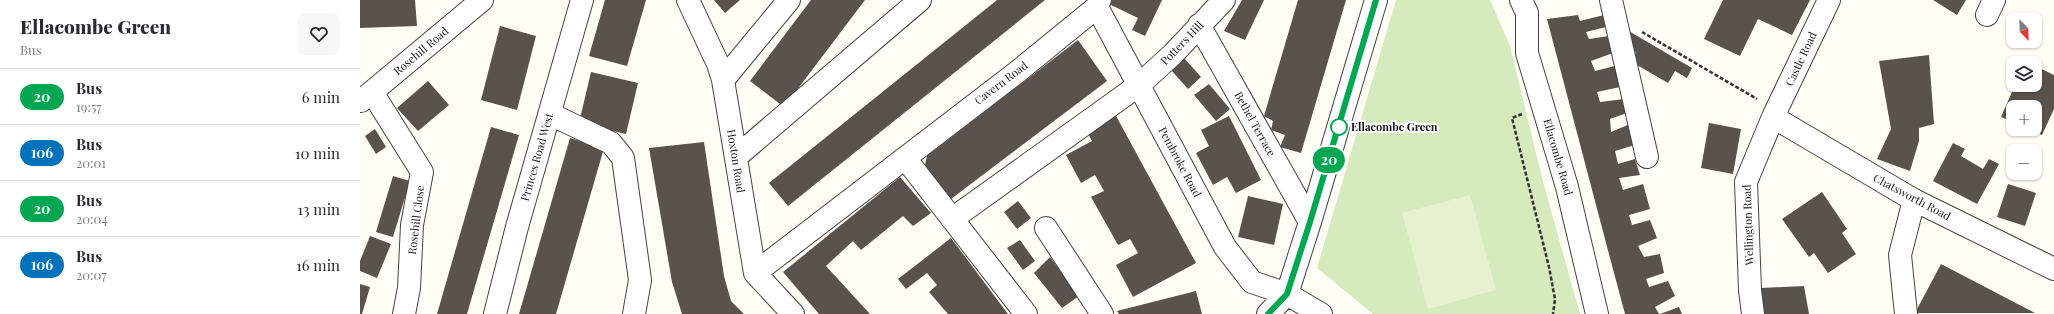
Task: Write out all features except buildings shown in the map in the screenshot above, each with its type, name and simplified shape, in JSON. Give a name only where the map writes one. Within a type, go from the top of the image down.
[{"type":"street","name":"Rosehill Road","points":[[366,97],[482,0]]},
{"type":"street","name":"Princes Road West","points":[[495,314],[517,227],[582,0]]},
{"type":"street","name":"Hoxton Road","points":[[688,0],[718,64],[723,80],[755,273]]},
{"type":"street","points":[[723,80],[789,0]]},
{"type":"street","points":[[736,157],[920,0]]},
{"type":"street","name":"Potters Hill","points":[[952,219],[1139,85],[1173,54],[1224,0]]},
{"type":"street","points":[[1268,314],[1287,294],[1376,0]]},
{"type":"street","name":"Ellacombe Road","points":[[1521,0],[1527,12],[1527,53],[1567,187],[1597,314]]},
{"type":"street","name":"Castle Road","points":[[1773,117],[1829,0]]},
{"type":"street","name":"Pembroke Road","points":[[1098,3],[1139,85],[1225,247],[1252,282],[1287,294],[1322,314]]},
{"type":"street","name":"Cavern Road","points":[[755,273],[859,195],[904,158],[1016,73],[1098,3]]},
{"type":"street","points":[[1612,8],[1647,157]]},
{"type":"street","name":"Bethel Terrace","points":[[1199,26],[1310,222]]},
{"type":"street","name":"Rosehill Close","points":[[366,97],[422,172],[412,225],[409,288],[404,314]]},
{"type":"street","points":[[550,114],[611,143],[623,158],[640,280],[634,314]]},
{"type":"street","name":"Chatsworth Road","points":[[1773,117],[1914,200],[2054,269]]},
{"type":"street","name":"Wellington Road","points":[[1753,314],[1750,290],[1746,182],[1773,117]]},
{"type":"street","points":[[904,158],[1026,314]]},
{"type":"street","points":[[1906,314],[1900,255],[1914,200]]},
{"type":"street","points":[[1046,228],[1102,314]]},
{"type":"street","points":[[755,273],[793,314]]},
{"type":"path","points":[[1612,8],[1763,103],[1773,117]]},
{"type":"path","points":[[1543,105],[1512,118],[1549,267],[1555,299],[1553,314]]},
{"type":"green space","name":"Ellacombe Green","points":[[1396,0],[1490,0],[1510,46],[1542,178],[1580,314],[1373,314],[1317,268]]},
{"type":"green space","points":[[1470,195],[1496,290],[1428,309],[1402,213]]},
{"type":"bus line","name":"20","points":[[1268,314],[1287,294],[1376,0]]},
{"type":"place","name":"Ellacombe Green","points":[[1339,127]]}]
